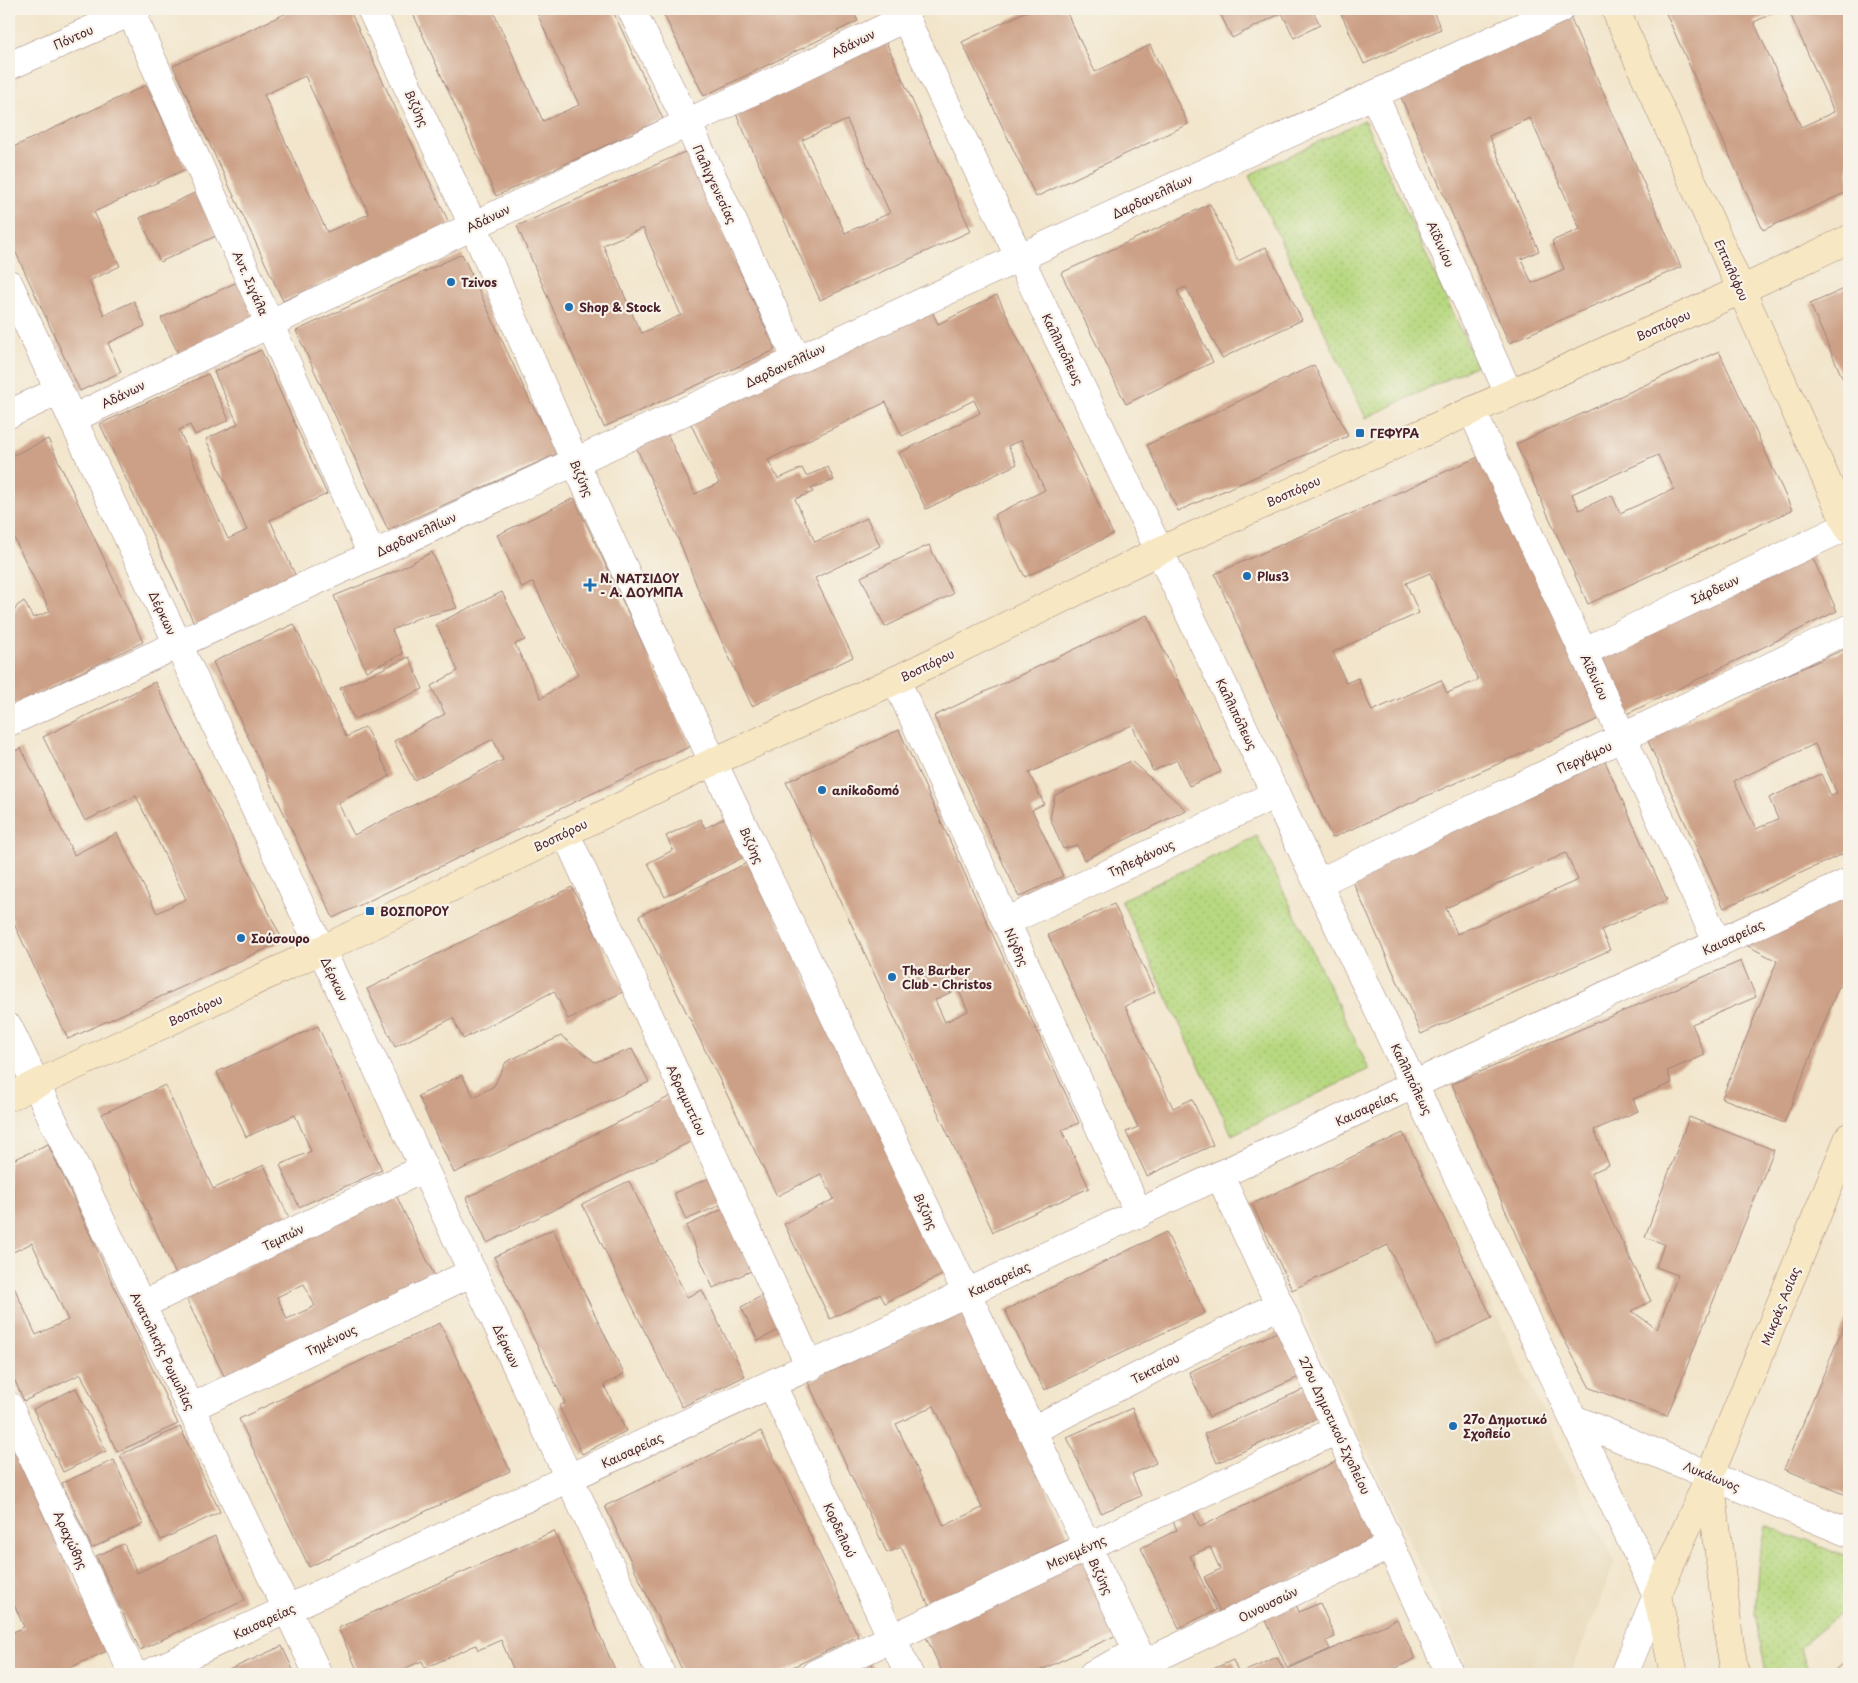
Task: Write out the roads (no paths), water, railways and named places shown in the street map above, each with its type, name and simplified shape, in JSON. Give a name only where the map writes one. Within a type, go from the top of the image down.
[{"type":"street","name":"Βιζύης","points":[[371,9],[473,225],[575,462],[713,762],[1144,1663]]},
{"type":"street","name":"Παλιγγενεσίας","points":[[631,9],[687,122],[797,360]]},
{"type":"street","name":"Δαρδανελλίων","points":[[9,722],[1560,9]]},
{"type":"street","name":"Επταλόφου","points":[[1615,9],[1848,528]]},
{"type":"street","name":"Πόντου","points":[[12,59],[134,10]]},
{"type":"street","name":"Αντ. Σιγάλα","points":[[134,10],[269,324],[372,555]]},
{"type":"street","name":"Αδάνων","points":[[72,419],[687,122],[903,13]]},
{"type":"street","name":"Καλλιπόλεως","points":[[903,13],[1657,1595]]},
{"type":"street","name":"Αϊδινίου","points":[[1374,95],[1509,394]]},
{"type":"street","name":"Βοσπόρου","points":[[9,1097],[713,762],[896,680],[1160,551],[1741,290],[1849,239]]},
{"type":"street","name":"Δέρκων","points":[[9,284],[661,1674]]},
{"type":"street","points":[[9,414],[59,391]]},
{"type":"street","name":"Αϊδινίου","points":[[1472,411],[1718,944]]},
{"type":"street","name":"Σάρδεων","points":[[1583,652],[1848,528]]},
{"type":"street","name":"Περγάμου","points":[[1318,883],[1849,630]]},
{"type":"street","name":"Νίγδης","points":[[896,680],[1139,1214]]},
{"type":"street","name":"Τηλεφάνους","points":[[1006,922],[1276,794]]},
{"type":"street","name":"Αδραμυττίου","points":[[565,832],[810,1367]]},
{"type":"street","name":"Καισαρείας","points":[[148,1674],[1849,882]]},
{"type":"street","name":"Ανατολικής Ρωμυλίας","points":[[9,1028],[318,1674]]},
{"type":"street","name":"Μικράς Ασίας","points":[[1624,1674],[1710,1475],[1849,1137]]},
{"type":"street","name":"Τεμπών","points":[[142,1306],[424,1168]]},
{"type":"street","name":"27ου Δημοτικού Σχολείου","points":[[1220,1176],[1450,1674]]},
{"type":"street","name":"Τημένους","points":[[190,1408],[473,1272]]},
{"type":"street","name":"Τεκταίου","points":[[1031,1430],[1279,1305]]},
{"type":"street","name":"Κορδελιού","points":[[772,1385],[909,1674]]},
{"type":"street","name":"Αραχώβης","points":[[9,1406],[133,1674]]},
{"type":"street","name":"Λυκάωνος","points":[[1574,1419],[1849,1533]]},
{"type":"street","name":"Μενεμένης","points":[[814,1674],[892,1640],[1087,1546],[1337,1430]]},
{"type":"street","name":"Μικράς Ασίας","points":[[1710,1475],[1728,1639],[1735,1674]]},
{"type":"street","name":"Οινουσσών","points":[[1093,1674],[1144,1663],[1391,1545]]},
{"type":"street","points":[[1657,1595],[1674,1674]]},
{"type":"place","name":"Tzivos","points":[[451,282]]},
{"type":"place","name":"Shop & Stock","points":[[569,307]]},
{"type":"place","name":"ΓΕΦΥΡΑ","points":[[1360,433]]},
{"type":"place","name":"Plus3","points":[[1247,576]]},
{"type":"place","name":"Ν. ΝΑΤΣΙΔΟΥ - Α. ΔΟΥΜΠΑ","points":[[590,585]]},
{"type":"place","name":"anikoδomό","points":[[822,790]]},
{"type":"place","name":"ΒΟΣΠΟΡΟΥ","points":[[370,911]]},
{"type":"place","name":"Σούσουρο","points":[[241,938]]},
{"type":"place","name":"The Barber Club - Christos","points":[[892,977]]},
{"type":"place","name":"27ο Δημοτικό Σχολείο","points":[[1453,1426]]}]
